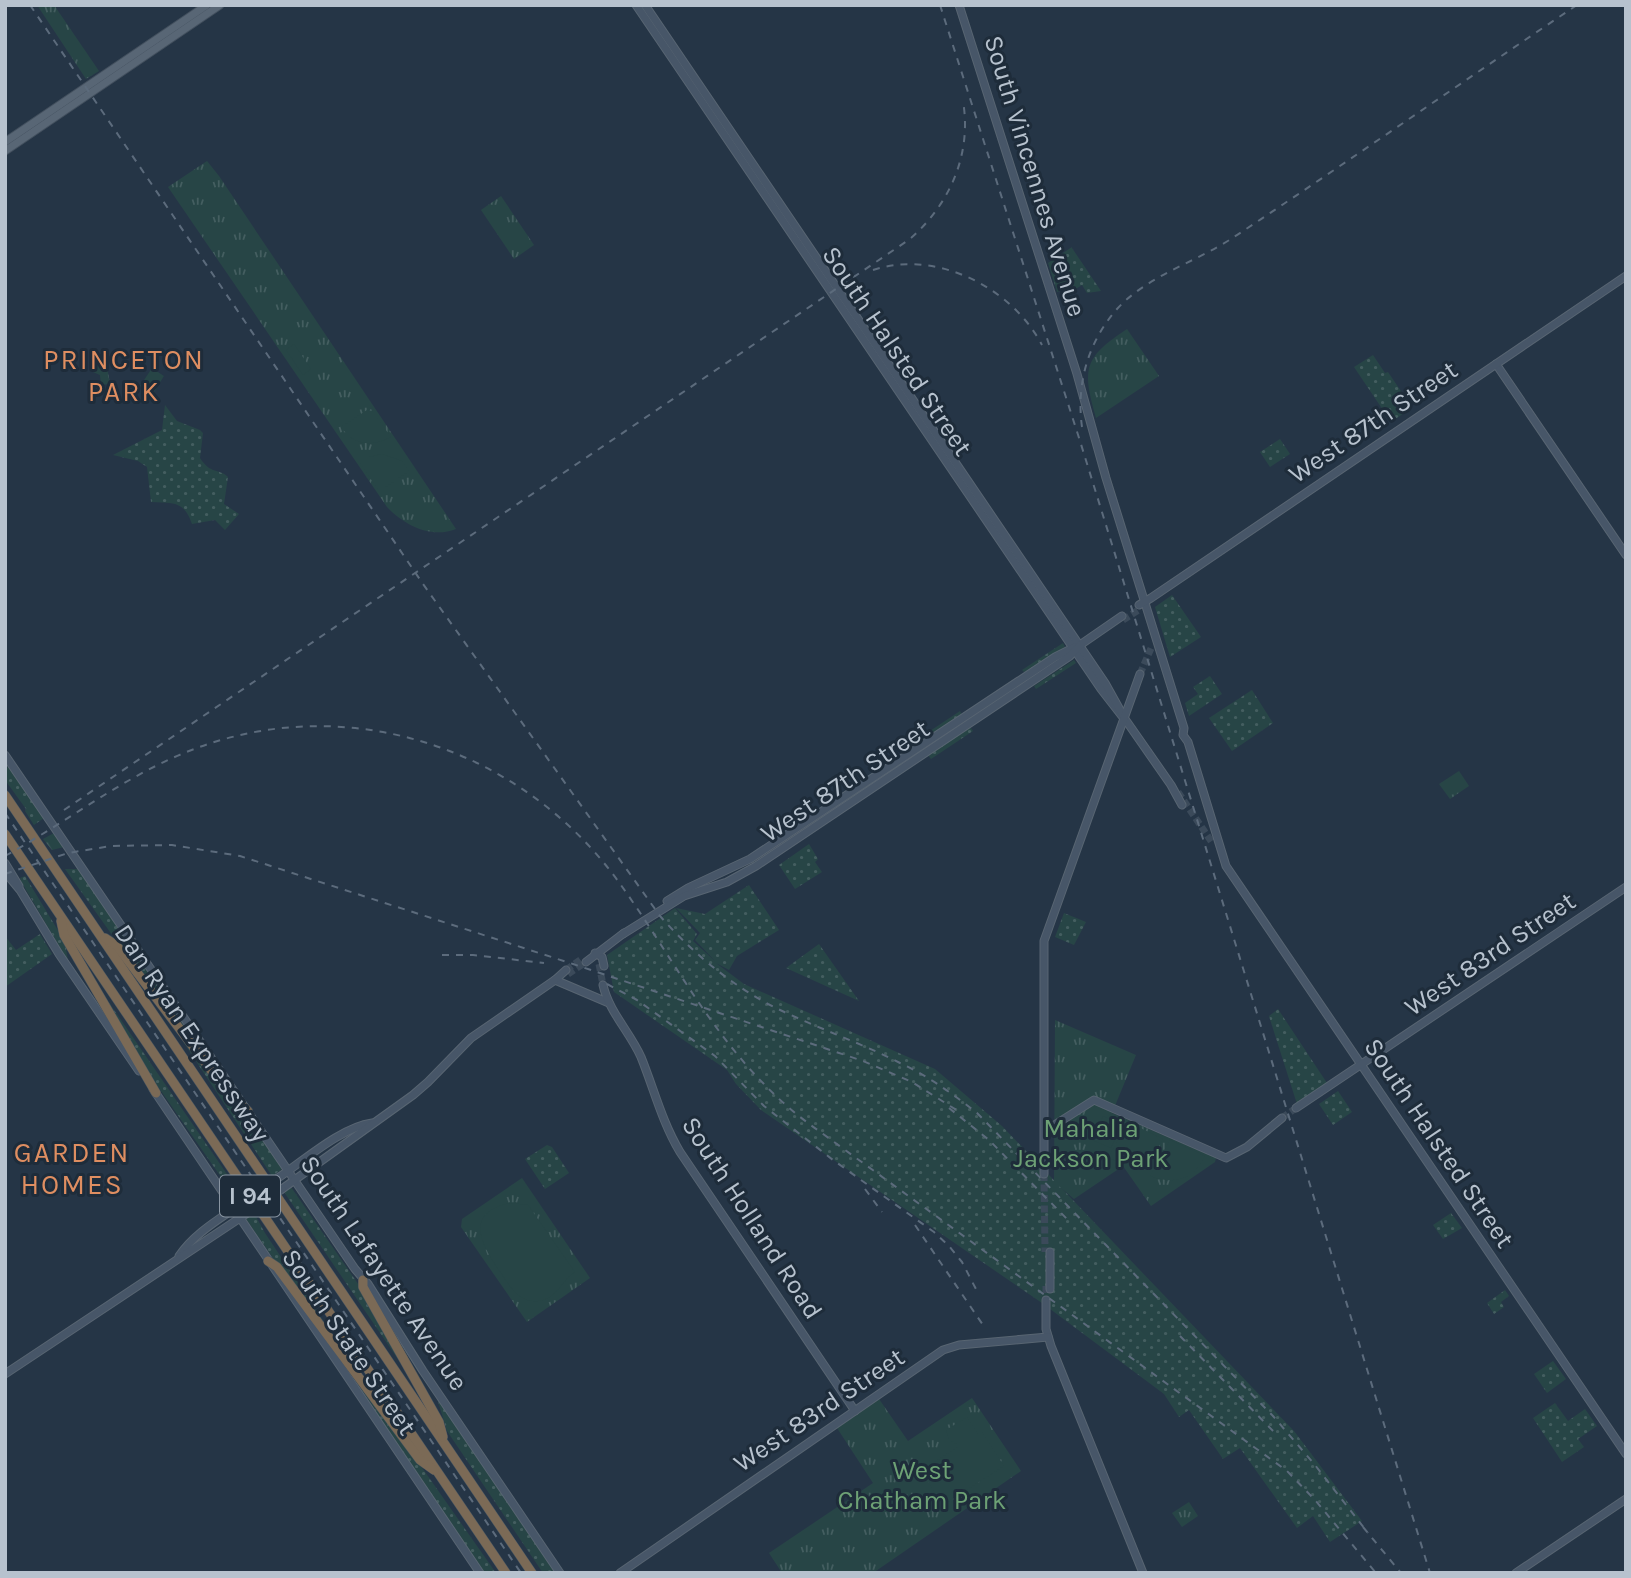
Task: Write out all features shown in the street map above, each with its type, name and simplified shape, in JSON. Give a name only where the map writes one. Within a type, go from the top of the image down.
[{"type":"highway","name":"Dan Ryan Expressway","points":[[5,794],[532,1573]]},
{"type":"highway","name":"Dan Ryan Expressway","points":[[5,834],[506,1573]]},
{"type":"highway","points":[[61,915],[64,935],[156,1093]]},
{"type":"highway","points":[[99,933],[117,946],[229,1094],[248,1111]]},
{"type":"highway","points":[[268,1261],[276,1267],[420,1460],[440,1476]]},
{"type":"highway","points":[[363,1280],[363,1287],[439,1422],[444,1442]]},
{"type":"main road","points":[[5,142],[207,5]]},
{"type":"main road","points":[[5,151],[220,5]]},
{"type":"main road","name":"South Halsted Street","points":[[636,5],[1076,648]]},
{"type":"main road","name":"South Halsted Street","points":[[645,5],[1117,711],[1174,788],[1182,805]]},
{"type":"main road","name":"South Vincennes Avenue","points":[[959,5],[1071,359],[1141,606],[1184,728]]},
{"type":"main road","name":"West 87th Street","points":[[1141,606],[1626,276]]},
{"type":"main road","points":[[1496,364],[1626,555]]},
{"type":"main road","name":"West 87th Street","points":[[585,960],[684,897],[740,876],[1059,664],[1076,648],[1122,618]]},
{"type":"main road","points":[[1047,1176],[1044,941],[1140,681]]},
{"type":"main road","name":"South Halsted Street","points":[[1184,728],[1183,735],[1188,741],[1217,849],[1226,866],[1626,1454]]},
{"type":"main road","name":"South Lafayette Avenue","points":[[5,755],[368,1284],[423,1371],[560,1573]]},
{"type":"main road","name":"South State Street","points":[[5,863],[20,890]]},
{"type":"main road","name":"South State Street","points":[[5,872],[20,890],[59,954],[480,1573]]},
{"type":"main road","name":"West 83rd Street","points":[[1297,1110],[1626,887]]},
{"type":"main road","points":[[595,953],[601,965]]},
{"type":"main road","points":[[5,1374],[178,1256],[189,1252],[252,1210],[368,1129],[372,1123],[428,1082],[471,1038],[567,972]]},
{"type":"main road","points":[[555,980],[610,1003]]},
{"type":"main road","name":"South Holland Road","points":[[606,986],[610,1003],[640,1055],[664,1123],[682,1156],[855,1411]]},
{"type":"main road","points":[[1045,1131],[1094,1100],[1226,1158],[1247,1147],[1281,1121]]},
{"type":"main road","points":[[178,1256],[208,1228],[275,1180],[349,1130],[372,1123]]},
{"type":"main road","points":[[1047,1252],[1048,1288]]},
{"type":"main road","points":[[1048,1302],[1048,1337],[1143,1573]]},
{"type":"main road","name":"West 83rd Street","points":[[620,1573],[948,1348],[1048,1337]]},
{"type":"main road","points":[[1516,1573],[1626,1499]]},
{"type":"main road","name":"West 83rd Street","points":[[612,1573],[631,1564]]},
{"type":"green space","points":[[37,5],[54,5],[99,71],[86,79]]},
{"type":"green space","points":[[207,161],[456,529],[437,532],[418,528],[387,507],[168,187]]},
{"type":"green space","points":[[501,196],[534,245],[514,259],[481,210]]},
{"type":"green space","points":[[1072,247],[1101,291],[1087,293],[1082,285],[1074,290],[1071,288],[1057,292],[1048,263]]},
{"type":"green space","points":[[1127,329],[1159,376],[1096,418],[1089,388],[1090,366],[1102,348]]},
{"type":"green space","points":[[294,344],[311,369],[303,375],[286,350]]},
{"type":"green space","points":[[1373,355],[1409,403],[1407,411],[1391,422],[1354,367]]},
{"type":"green space","points":[[95,358],[106,360],[110,384],[101,385],[100,375],[93,372]]},
{"type":"green space","points":[[152,368],[164,376],[153,394],[140,386]]},
{"type":"green space","points":[[165,405],[177,421],[203,433],[200,458],[208,467],[228,477],[224,504],[239,514],[225,530],[215,520],[192,524],[182,507],[177,505],[151,502],[147,467],[138,461],[113,455],[162,430]]},
{"type":"green space","points":[[367,410],[372,411],[391,437],[364,443],[352,438],[341,427]]},
{"type":"green space","points":[[1280,439],[1290,454],[1270,467],[1260,452]]},
{"type":"green space","points":[[382,454],[402,461],[409,471],[383,489],[378,489],[360,463],[369,457]]},
{"type":"green space","points":[[1172,595],[1201,637],[1170,657],[1155,607]]},
{"type":"green space","points":[[1063,643],[1065,647],[1025,673],[1022,670]]},
{"type":"green space","points":[[1074,660],[1076,663],[1036,689],[1034,686]]},
{"type":"green space","points":[[1210,676],[1222,694],[1189,716],[1185,703],[1198,694],[1193,687]]},
{"type":"green space","points":[[1252,690],[1273,723],[1232,751],[1209,718]]},
{"type":"green space","points":[[960,711],[962,715],[920,742],[918,739]]},
{"type":"green space","points":[[970,727],[973,731],[931,759],[928,755]]},
{"type":"green space","points":[[9,767],[44,818],[34,825],[5,780],[5,768]]},
{"type":"green space","points":[[1459,771],[1469,786],[1450,799],[1439,784]]},
{"type":"green space","points":[[54,833],[64,847],[52,850],[43,839]]},
{"type":"green space","points":[[809,844],[818,859],[815,862],[822,872],[795,889],[779,865]]},
{"type":"green space","points":[[65,869],[79,869],[217,1072],[160,1002]]},
{"type":"green space","points":[[25,876],[65,942],[68,961],[22,883],[20,878]]},
{"type":"green space","points":[[749,885],[779,930],[737,956],[729,970],[716,963],[744,984],[935,1069],[1002,1126],[1294,1431],[1362,1521],[1330,1542],[1313,1516],[1297,1528],[1240,1448],[1223,1459],[1189,1410],[1179,1417],[1164,1394],[1042,1303],[761,1110],[736,1084],[727,1070],[614,992],[607,955],[675,908],[697,934],[693,941],[715,961],[695,940],[700,933],[676,908],[705,914]]},
{"type":"green space","points":[[1064,913],[1086,922],[1074,945],[1055,937]]},
{"type":"green space","points":[[40,934],[52,954],[5,987],[5,936],[16,950]]},
{"type":"green space","points":[[819,944],[859,1001],[786,968]]},
{"type":"green space","points":[[99,988],[242,1196],[237,1200],[147,1071]]},
{"type":"green space","points":[[1278,1009],[1327,1083],[1297,1104],[1269,1016]]},
{"type":"green space","name":"Mahalia Jackson Park","points":[[1055,1020],[1136,1055],[1112,1113],[1216,1158],[1215,1162],[1151,1206],[1123,1166],[1074,1199],[1054,1182]]},
{"type":"green space","points":[[176,1031],[282,1166],[281,1170],[272,1176]]},
{"type":"green space","points":[[1338,1091],[1352,1112],[1333,1125],[1319,1104]]},
{"type":"green space","points":[[1103,1116],[1122,1124],[1111,1148],[1092,1140]]},
{"type":"green space","points":[[1128,1122],[1163,1139],[1153,1153],[1140,1161],[1125,1162],[1108,1158]]},
{"type":"green space","points":[[1170,1140],[1205,1156],[1195,1171],[1182,1178],[1167,1180],[1150,1176]]},
{"type":"green space","points":[[547,1145],[552,1147],[569,1173],[545,1189],[525,1159]]},
{"type":"green space","points":[[522,1178],[590,1278],[527,1322],[461,1227],[462,1219]]},
{"type":"green space","points":[[291,1187],[363,1291],[408,1374],[284,1192]]},
{"type":"green space","points":[[510,1203],[528,1205],[575,1272],[544,1300],[530,1301],[515,1292],[482,1239],[480,1230],[487,1214]]},
{"type":"green space","points":[[254,1213],[265,1233],[348,1358],[246,1219]]},
{"type":"green space","points":[[1451,1213],[1462,1228],[1443,1239],[1433,1225]]},
{"type":"green space","points":[[1505,1290],[1509,1296],[1501,1302],[1504,1307],[1494,1314],[1487,1303]]},
{"type":"green space","points":[[304,1308],[359,1378],[496,1573],[483,1573]]},
{"type":"green space","points":[[1553,1361],[1566,1379],[1547,1393],[1534,1374]]},
{"type":"green space","points":[[437,1398],[556,1573],[543,1573],[447,1431]]},
{"type":"green space","name":"West Chatham Park","points":[[972,1398],[1021,1471],[873,1573],[782,1573],[769,1553],[873,1483],[837,1428],[879,1399],[908,1441]]},
{"type":"green space","points":[[1555,1403],[1568,1421],[1585,1409],[1597,1426],[1578,1439],[1584,1447],[1562,1462],[1533,1418]]},
{"type":"green space","points":[[967,1417],[978,1434],[982,1432],[1004,1466],[943,1505],[921,1471],[959,1446],[949,1439],[946,1430]]},
{"type":"green space","points":[[1189,1502],[1198,1516],[1182,1527],[1172,1513]]},
{"type":"tunnel","points":[[1123,620],[1140,609]]},
{"type":"tunnel","points":[[1140,674],[1152,646]]},
{"type":"tunnel","points":[[1178,792],[1213,844]]},
{"type":"tunnel","points":[[566,970],[583,958]]},
{"type":"tunnel","points":[[568,974],[586,962]]},
{"type":"tunnel","points":[[599,964],[603,985]]},
{"type":"tunnel","points":[[1282,1118],[1296,1108]]},
{"type":"tunnel","points":[[1044,1174],[1045,1252]]},
{"type":"tunnel","points":[[1046,1286],[1046,1300]]},
{"type":"railway","points":[[30,5],[423,584],[660,916],[710,964],[753,995],[784,1012],[910,1068],[977,1113],[1273,1416],[1368,1533]]},
{"type":"railway","points":[[940,5],[1080,441],[1430,1573]]},
{"type":"railway","points":[[1082,427],[1081,395],[1086,364],[1098,335],[1129,297],[1158,278],[1234,237],[1577,5]]},
{"type":"railway","points":[[64,810],[910,239],[936,210],[955,177],[964,140],[963,101]]},
{"type":"railway","points":[[873,270],[897,265],[922,265],[947,269],[970,278],[1012,306],[1042,345]]},
{"type":"railway","points":[[5,856],[141,774],[189,751],[248,733],[308,726],[367,730],[425,742],[480,765],[532,795],[578,834],[636,906],[723,1036],[783,1102],[812,1126],[1287,1471],[1376,1573]]},
{"type":"railway","points":[[5,813],[521,1573]]},
{"type":"railway","points":[[5,874],[68,853],[111,846],[172,845],[240,856],[863,1061],[912,1082],[958,1111]]},
{"type":"railway","points":[[442,955],[473,955],[544,963]]},
{"type":"railway","points":[[607,984],[637,1000],[715,1056],[764,1106],[833,1160],[934,1232],[962,1262],[979,1295]]},
{"type":"railway","points":[[949,1108],[989,1140],[1068,1220]]},
{"type":"railway","points":[[865,1189],[882,1212]]},
{"type":"railway","points":[[915,1225],[985,1328]]},
{"type":"railway","points":[[1180,1336],[1276,1434]]},
{"type":"railway","points":[[1363,1527],[1401,1573]]},
{"type":"district","name":"PRINCETON PARK","points":[[124,375]]},
{"type":"district","name":"GARDEN HOMES","points":[[72,1168]]}]
